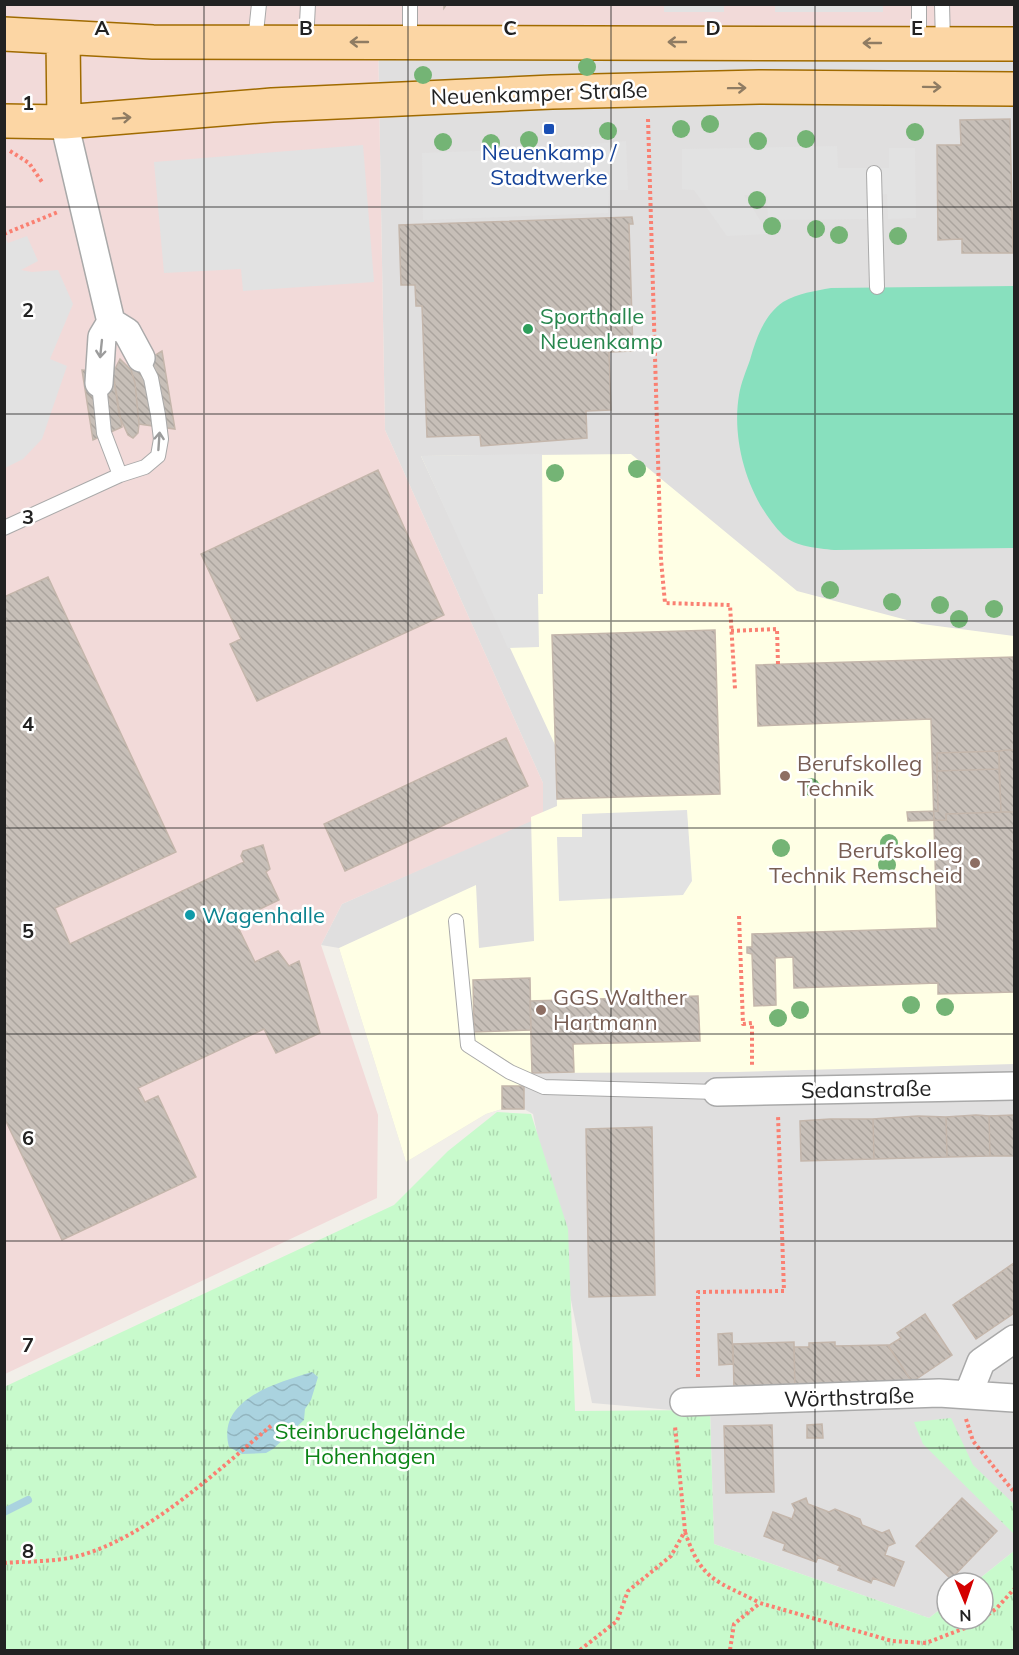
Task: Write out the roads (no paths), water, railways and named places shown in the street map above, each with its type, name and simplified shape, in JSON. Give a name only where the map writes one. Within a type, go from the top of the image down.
[{"type":"main road","points":[[4,34],[63,38],[255,42],[1014,44]]},
{"type":"main road","points":[[63,38],[64,122]]},
{"type":"main road","name":"Neuenkamper Straße","points":[[4,121],[64,122],[272,105],[426,97],[737,88],[1014,89]]},
{"type":"street","points":[[64,122],[111,322],[102,337],[99,383]]},
{"type":"street","points":[[111,322],[127,332],[141,358]]},
{"type":"street","name":"Sedanstraße","points":[[717,1092],[1014,1086]]},
{"type":"street","points":[[968,1395],[981,1362],[1014,1339]]},
{"type":"street","name":"Wörthstraße","points":[[691,1402],[968,1395],[1014,1398]]},
{"type":"lane","points":[[255,42],[259,4]]},
{"type":"lane","points":[[306,42],[308,4]]},
{"type":"lane","points":[[410,4],[410,43]]},
{"type":"lane","points":[[919,4],[931,43]]},
{"type":"lane","points":[[931,43],[942,4]]},
{"type":"lane","points":[[874,173],[877,287]]},
{"type":"lane","points":[[4,528],[120,475],[145,467],[158,456],[161,440],[151,378],[141,358]]},
{"type":"lane","points":[[99,383],[104,434],[120,475]]},
{"type":"lane","points":[[456,921],[468,1045],[483,1056],[544,1087],[717,1092]]},
{"type":"water","points":[[312,1372],[318,1377],[311,1400],[305,1409],[304,1420],[273,1449],[266,1453],[242,1454],[229,1447],[227,1430],[240,1405],[267,1388]]},
{"type":"waterway","points":[[4,1512],[28,1500]]},
{"type":"place","name":"Neuenkamp / Stadtwerke","points":[[549,129]]},
{"type":"place","name":"Sporthalle Neuenkamp","points":[[528,329]]},
{"type":"place","name":"Berufskolleg Technik","points":[[785,776]]},
{"type":"place","name":"Berufskolleg Technik Remscheid","points":[[975,863]]},
{"type":"place","name":"Wagenhalle","points":[[190,915]]},
{"type":"place","name":"GGS Walther Hartmann","points":[[541,1010]]},
{"type":"park label","name":"Steinbruchgelände Hohenhagen","points":[[370,1444]]}]
